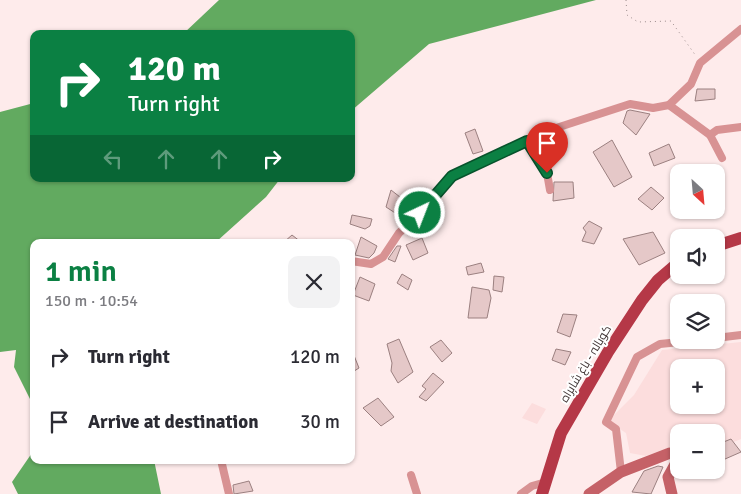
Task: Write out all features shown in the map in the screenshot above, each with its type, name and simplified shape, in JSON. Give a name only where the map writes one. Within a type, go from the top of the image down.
[{"type":"main road","points":[[725,243],[741,238]]},
{"type":"main road","name":"کوہالہ - باغ شاہراہ","points":[[544,488],[561,433],[608,352],[642,300],[658,280],[670,270]]},
{"type":"main road","points":[[589,494],[621,472],[670,453],[676,454],[678,459],[668,477],[672,494]]},
{"type":"street","points":[[355,262],[371,264],[383,257],[399,233],[431,203],[452,176],[550,130],[630,104],[653,108],[669,105],[691,84],[700,64],[741,29]]},
{"type":"street","points":[[669,105],[710,135],[722,158]]},
{"type":"street","points":[[710,135],[717,130],[741,127]]},
{"type":"street","points":[[527,141],[547,173],[550,190]]},
{"type":"street","points":[[725,337],[741,335]]},
{"type":"street","points":[[621,472],[616,429],[606,422],[636,357],[660,344],[670,343]]},
{"type":"street","points":[[222,464],[229,494]]},
{"type":"street","points":[[411,475],[417,494]]},
{"type":"street","points":[[521,494],[532,486],[544,488]]},
{"type":"path","points":[[626,0],[627,15],[638,22],[671,21],[700,64]]},
{"type":"shaded area","points":[[219,0],[596,0],[429,44],[355,108],[355,30],[187,30]]},
{"type":"shaded area","points":[[30,104],[30,182],[278,182],[266,197],[219,239],[30,239],[30,399],[14,367],[16,350],[0,352],[0,112]]},
{"type":"shaded area","points":[[741,342],[741,439],[725,445],[725,424],[670,424],[670,447],[646,456],[630,453],[626,433],[608,421],[634,395],[662,350],[725,349],[725,344]]},
{"type":"shaded area","points":[[532,403],[546,409],[537,424],[522,418]]},
{"type":"shaded area","points":[[30,456],[30,464],[155,464],[161,494],[18,494],[12,482]]},
{"type":"building","points":[[697,89],[715,89],[715,99],[695,101]]},
{"type":"building","points":[[627,111],[650,114],[636,135],[623,123]]},
{"type":"building","points":[[475,129],[483,151],[473,154],[465,133]]},
{"type":"building","points":[[612,140],[632,177],[614,187],[593,152]]},
{"type":"building","points":[[669,144],[675,158],[654,166],[649,153]]},
{"type":"building","points":[[554,182],[573,182],[574,198],[553,201]]},
{"type":"building","points":[[651,187],[664,198],[652,210],[638,199]]},
{"type":"building","points":[[391,190],[414,208],[403,218],[386,207]]},
{"type":"building","points":[[352,215],[372,219],[370,226],[365,229],[350,224]]},
{"type":"building","points":[[589,221],[602,228],[594,244],[582,241],[586,232],[583,228]]},
{"type":"building","points":[[653,232],[665,253],[639,265],[623,239]]},
{"type":"building","points":[[292,235],[297,239],[287,239]]},
{"type":"building","points":[[361,237],[377,246],[369,258],[355,255]]},
{"type":"building","points":[[422,238],[428,253],[413,260],[406,245]]},
{"type":"building","points":[[397,246],[401,246],[395,262],[388,259]]},
{"type":"building","points":[[481,263],[484,272],[468,275],[466,267]]},
{"type":"building","points":[[402,274],[412,280],[408,290],[397,283]]},
{"type":"building","points":[[494,276],[504,277],[502,292],[493,290]]},
{"type":"building","points":[[360,277],[375,284],[369,301],[355,296],[355,290]]},
{"type":"building","points":[[472,287],[489,290],[491,298],[487,318],[468,318]]},
{"type":"building","points":[[563,314],[577,315],[570,337],[557,332]]},
{"type":"building","points":[[399,339],[413,372],[398,383],[391,371],[392,363],[387,344]]},
{"type":"building","points":[[441,340],[452,353],[442,362],[430,347]]},
{"type":"building","points":[[556,349],[571,352],[565,365],[552,360]]},
{"type":"building","points":[[355,358],[359,368],[355,370]]},
{"type":"building","points":[[433,373],[444,382],[426,401],[419,397],[426,389],[422,386]]},
{"type":"building","points":[[378,398],[394,417],[381,426],[363,408]]},
{"type":"building","points":[[731,439],[741,452],[725,459],[725,441]]},
{"type":"building","points":[[658,466],[663,467],[651,494],[632,492],[644,471]]},
{"type":"building","points":[[249,481],[253,491],[234,494],[233,485]]},
{"type":"route","points":[[420,213],[431,203],[452,176],[527,141],[547,173]]}]
